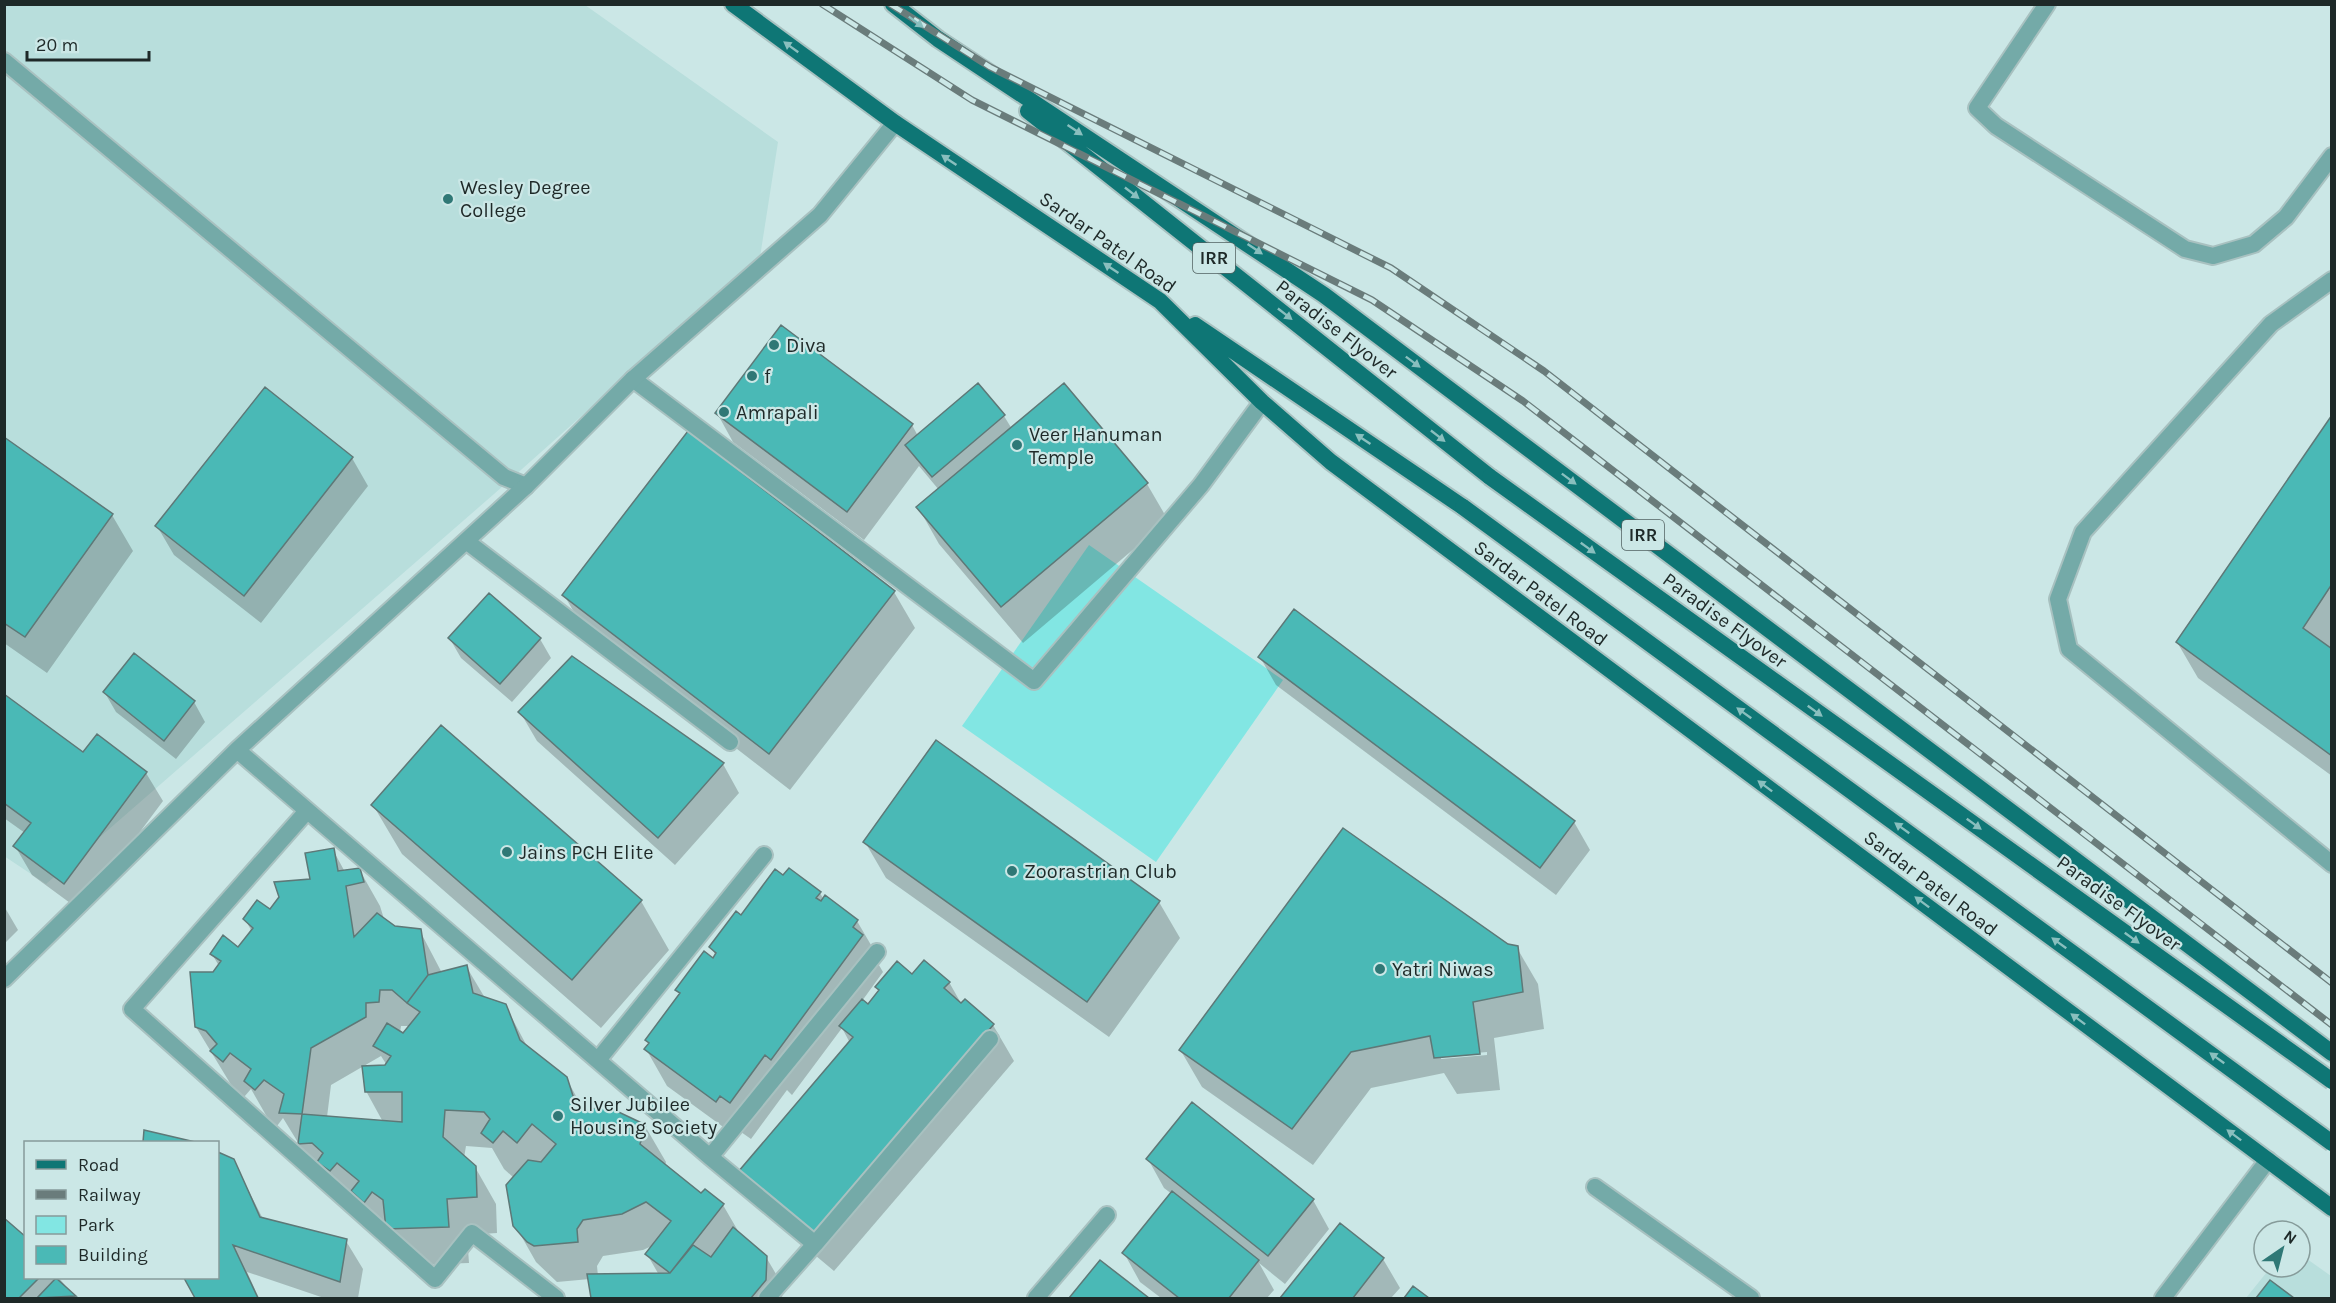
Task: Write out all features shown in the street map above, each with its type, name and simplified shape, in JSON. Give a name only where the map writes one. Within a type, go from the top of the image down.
[{"type":"main road","name":"Sardar Patel Road","points":[[733,4],[895,123],[1160,301],[1262,402],[1331,462],[2331,1208]]},
{"type":"main road","name":"IRR","points":[[893,4],[938,39],[1324,295],[2331,1053]]},
{"type":"main road","name":"Paradise Flyover","points":[[938,39],[1490,477],[2331,1081]]},
{"type":"main road","points":[[1160,301],[1463,507],[2331,1143]]},
{"type":"street","points":[[2047,4],[1977,108],[1996,126],[2186,249],[2213,256],[2254,244],[2286,217],[2331,156]]},
{"type":"street","points":[[4,61],[504,477],[526,486]]},
{"type":"street","points":[[4,980],[237,750],[526,486],[633,379],[820,215],[895,123]]},
{"type":"street","points":[[2331,280],[2271,324],[2083,532],[2058,599],[2069,649],[2331,864]]},
{"type":"street","points":[[633,379],[1034,681],[1201,486],[1262,402]]},
{"type":"street","points":[[466,541],[730,742]]},
{"type":"street","points":[[237,750],[710,1157],[815,1244]]},
{"type":"street","points":[[307,811],[132,1009],[435,1279],[472,1233],[556,1299]]},
{"type":"street","points":[[598,1060],[764,855]]},
{"type":"street","points":[[710,1157],[877,952]]},
{"type":"street","points":[[767,1299],[990,1039]]},
{"type":"street","points":[[2163,1299],[2268,1160]]},
{"type":"street","points":[[1595,1187],[1751,1299]]},
{"type":"street","points":[[1036,1299],[1107,1215]]},
{"type":"shaded area","points":[[4,5],[585,5],[778,142],[760,257],[494,494],[46,884],[4,856]]},
{"type":"shaded area","points":[[2312,1263],[2331,1276],[2331,1298],[2246,1298],[2261,1279],[2312,1279]]},
{"type":"green space","points":[[1089,545],[1283,680],[1156,862],[962,726]]},
{"type":"building","points":[[781,325],[913,424],[847,512],[715,413]]},
{"type":"building","points":[[978,383],[1005,415],[932,477],[905,445]]},
{"type":"building","points":[[1064,383],[1148,483],[1001,607],[916,507]]},
{"type":"building","points":[[265,387],[353,457],[244,596],[155,526]]},
{"type":"building","points":[[2332,415],[2332,584],[2303,628],[2332,649],[2332,756],[2176,642]]},
{"type":"building","points":[[688,431],[895,591],[769,754],[562,595]]},
{"type":"building","points":[[4,437],[113,514],[25,637],[4,623]]},
{"type":"building","points":[[489,593],[541,638],[500,684],[448,638]]},
{"type":"building","points":[[1294,609],[1575,821],[1540,868],[1258,657]]},
{"type":"building","points":[[134,653],[195,701],[164,741],[103,692]]},
{"type":"building","points":[[572,656],[724,763],[658,838],[518,712]]},
{"type":"building","points":[[4,694],[83,752],[97,734],[147,772],[64,884],[13,846],[31,823],[4,803]]},
{"type":"building","name":"Jains PCH Elite","points":[[441,725],[642,900],[572,980],[371,805]]},
{"type":"building","name":"Zoorastrian Club","points":[[936,740],[1160,901],[1087,1002],[863,842]]},
{"type":"building","name":"Yatri Niwas","points":[[1343,828],[1508,944],[1518,946],[1523,992],[1473,1002],[1480,1054],[1434,1058],[1430,1036],[1351,1052],[1292,1129],[1179,1050]]},
{"type":"building","points":[[334,848],[338,871],[360,868],[364,882],[346,886],[354,937],[377,913],[395,926],[421,929],[428,975],[407,1003],[392,990],[380,990],[379,1002],[366,1003],[366,1017],[311,1048],[302,1114],[279,1113],[284,1094],[264,1080],[255,1090],[244,1081],[251,1069],[230,1053],[223,1062],[210,1051],[217,1044],[206,1031],[195,1027],[190,972],[213,972],[221,961],[210,954],[223,935],[238,947],[253,928],[243,919],[257,900],[270,909],[279,897],[274,882],[310,879],[305,853]]},
{"type":"building","points":[[789,868],[821,892],[816,898],[821,901],[825,895],[858,920],[853,927],[863,935],[771,1060],[765,1055],[730,1103],[720,1096],[716,1102],[644,1049],[649,1043],[645,1040],[680,993],[675,990],[704,951],[713,958],[716,953],[709,947],[736,911],[741,915],[775,869],[783,875]]},
{"type":"building","points":[[924,960],[950,982],[944,988],[961,1003],[965,999],[994,1024],[812,1236],[738,1172],[853,1037],[839,1026],[862,999],[868,1004],[879,990],[875,987],[897,961],[912,974]]},
{"type":"building","name":"Silver Jubilee Housing Society","points":[[467,965],[473,993],[506,1004],[520,1040],[567,1077],[574,1099],[585,1110],[606,1106],[646,1125],[640,1144],[701,1193],[705,1189],[724,1204],[670,1273],[645,1254],[671,1221],[646,1202],[622,1214],[583,1220],[577,1229],[578,1242],[534,1246],[527,1242],[513,1226],[506,1185],[528,1160],[541,1162],[556,1144],[532,1124],[517,1143],[503,1131],[493,1143],[481,1133],[490,1119],[484,1112],[445,1110],[443,1137],[476,1166],[477,1197],[447,1199],[449,1227],[386,1229],[383,1200],[372,1192],[364,1203],[351,1191],[359,1181],[337,1163],[330,1171],[317,1162],[323,1153],[312,1143],[298,1144],[302,1114],[402,1122],[402,1092],[365,1092],[362,1066],[385,1065],[391,1056],[373,1046],[387,1023],[403,1033],[420,1012],[407,1003],[428,975]]},
{"type":"building","points":[[1192,1102],[1314,1199],[1268,1256],[1146,1159]]},
{"type":"building","points":[[144,1130],[191,1141],[143,1141]]},
{"type":"building","points":[[219,1152],[234,1159],[260,1217],[347,1239],[340,1282],[233,1245],[258,1298],[195,1298],[185,1279],[219,1279]]},
{"type":"building","points":[[1172,1191],[1259,1260],[1229,1298],[1179,1298],[1122,1253]]},
{"type":"building","points":[[4,1218],[24,1235],[24,1279],[38,1279],[19,1298],[4,1298]]},
{"type":"building","points":[[1340,1223],[1384,1258],[1353,1298],[1280,1298]]},
{"type":"building","points":[[733,1227],[767,1256],[766,1280],[751,1298],[591,1298],[587,1274],[670,1273],[693,1245],[711,1257]]},
{"type":"building","points":[[1100,1260],[1149,1298],[1069,1298]]},
{"type":"building","points":[[55,1279],[76,1296],[37,1298]]},
{"type":"building","points":[[2270,1280],[2294,1298],[2256,1298]]},
{"type":"building","points":[[1413,1286],[1429,1298],[1404,1298]]},
{"type":"railway","points":[[822,4],[972,100],[1372,300],[1523,401],[2332,1025]]},
{"type":"railway","points":[[890,4],[990,67],[1391,268],[1544,371],[2332,983]]},
{"type":"place","name":"Wesley Degree College","points":[[448,199]]},
{"type":"place","name":"Diva","points":[[774,345]]},
{"type":"place","name":"f","points":[[752,376]]},
{"type":"place","name":"Amrapali","points":[[724,412]]},
{"type":"place","name":"Veer Hanuman Temple","points":[[1017,445]]},
{"type":"place","name":"Jains PCH Elite","points":[[507,852]]},
{"type":"place","name":"Zoorastrian Club","points":[[1012,871]]},
{"type":"place","name":"Yatri Niwas","points":[[1380,969]]},
{"type":"place","name":"Silver Jubilee Housing Society","points":[[558,1116]]}]
